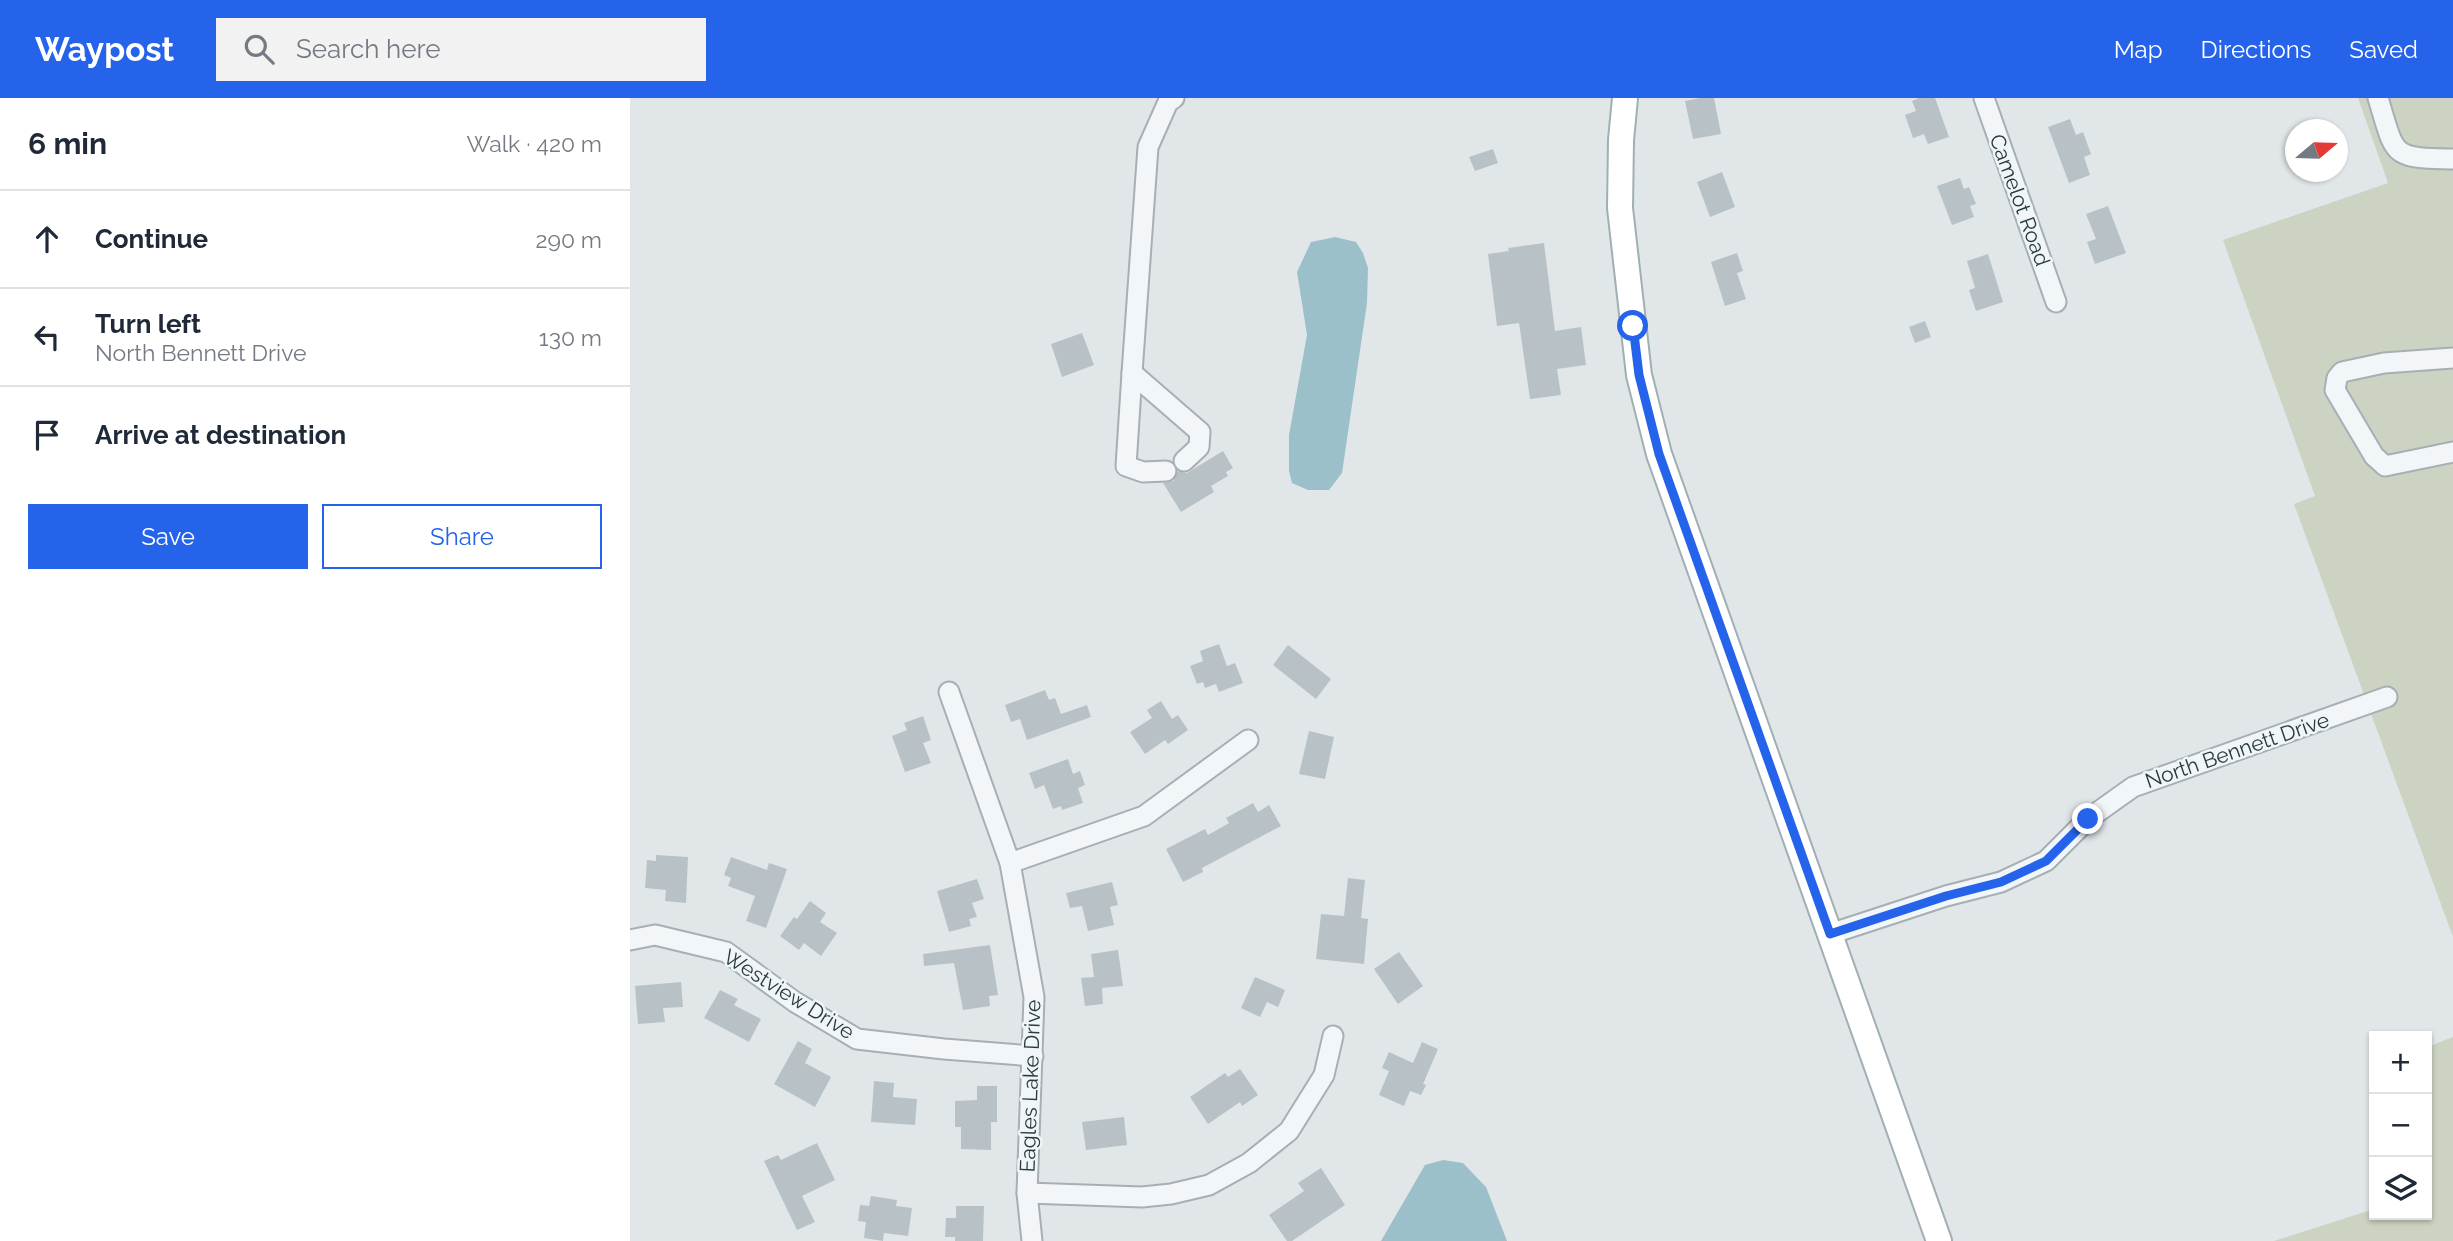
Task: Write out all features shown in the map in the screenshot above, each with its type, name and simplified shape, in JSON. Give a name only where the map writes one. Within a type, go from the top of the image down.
[{"type":"main road","points":[[1625,98],[1620,208],[1639,375],[1646,410],[1659,454],[1938,1241]]},
{"type":"street","points":[[1166,471],[1143,472],[1126,466],[1148,147],[1168,102],[1174,98]]},
{"type":"street","name":"Camelot Road","points":[[1984,98],[2056,302]]},
{"type":"street","points":[[2378,98],[2392,144],[2404,156],[2414,159],[2453,159]]},
{"type":"street","points":[[2453,358],[2397,361],[2342,372],[2337,378],[2335,390],[2374,456],[2385,466],[2453,452]]},
{"type":"street","points":[[1132,373],[1200,432],[1199,447],[1184,461]]},
{"type":"street","name":"Eagles Lake Drive","points":[[949,692],[1010,863],[1034,997],[1027,1194],[1032,1241]]},
{"type":"street","name":"North Bennett Drive","points":[[1830,934],[1946,896],[2001,882],[2046,861],[2088,819],[2133,787],[2387,697]]},
{"type":"street","points":[[1010,863],[1144,817],[1248,740]]},
{"type":"street","name":"Westview Drive","points":[[630,940],[655,935],[726,952],[795,1002],[858,1039],[1033,1056]]},
{"type":"street","points":[[1027,1194],[1142,1197],[1171,1194],[1209,1185],[1249,1164],[1289,1131],[1324,1075],[1333,1036]]},
{"type":"green space","points":[[2358,98],[2453,98],[2453,937],[2294,504],[2315,496],[2223,240],[2388,183]]},
{"type":"green space","points":[[2453,1037],[2453,1241],[2274,1241],[2369,1211],[2369,1220],[2432,1220],[2432,1045]]},
{"type":"water","points":[[1335,237],[1356,242],[1363,253],[1368,268],[1367,303],[1342,473],[1329,490],[1308,490],[1292,483],[1289,471],[1289,435],[1307,335],[1297,272],[1311,242]]},
{"type":"water","points":[[1443,1160],[1463,1163],[1486,1187],[1507,1241],[1381,1241],[1425,1165]]},
{"type":"building","points":[[1714,98],[1721,134],[1693,139],[1685,101]]},
{"type":"building","points":[[1935,98],[1949,137],[1928,144],[1924,134],[1913,138],[1905,115],[1916,111],[1912,101]]},
{"type":"building","points":[[2070,119],[2076,135],[2083,132],[2091,154],[2084,157],[2090,175],[2069,183],[2048,127]]},
{"type":"building","points":[[1493,149],[1498,163],[1475,171],[1469,157]]},
{"type":"building","points":[[1722,172],[1735,207],[1710,217],[1697,182]]},
{"type":"building","points":[[1960,178],[1964,189],[1969,187],[1976,204],[1970,206],[1974,217],[1952,225],[1937,186]]},
{"type":"building","points":[[2108,206],[2126,253],[2095,264],[2087,242],[2096,239],[2086,214]]},
{"type":"building","points":[[1544,243],[1555,331],[1581,327],[1586,365],[1557,369],[1561,395],[1530,399],[1519,323],[1497,326],[1488,254]]},
{"type":"building","points":[[1737,253],[1743,271],[1737,273],[1746,299],[1725,306],[1711,262]]},
{"type":"building","points":[[1988,254],[2003,302],[1976,311],[1969,290],[1975,288],[1967,261]]},
{"type":"building","points":[[1925,321],[1931,337],[1915,343],[1909,327]]},
{"type":"building","points":[[1082,333],[1094,365],[1062,377],[1051,344]]},
{"type":"building","points":[[1223,451],[1233,468],[1226,472],[1228,476],[1211,486],[1214,492],[1181,512],[1163,483],[1173,481],[1178,471],[1187,473]]},
{"type":"building","points":[[1219,644],[1227,666],[1235,663],[1243,683],[1219,692],[1216,684],[1205,688],[1203,682],[1197,684],[1190,666],[1203,661],[1200,651]]},
{"type":"building","points":[[1288,645],[1331,679],[1316,699],[1273,665]]},
{"type":"building","points":[[1045,690],[1049,700],[1055,698],[1061,714],[1087,705],[1091,717],[1027,740],[1020,719],[1011,722],[1005,705]]},
{"type":"building","points":[[1161,701],[1172,719],[1178,715],[1188,730],[1168,744],[1165,740],[1145,754],[1130,732],[1152,718],[1147,710]]},
{"type":"building","points":[[923,716],[931,740],[923,743],[931,763],[905,772],[892,736],[907,730],[904,723]]},
{"type":"building","points":[[1309,731],[1334,737],[1325,779],[1299,774]]},
{"type":"building","points":[[1068,759],[1073,774],[1080,771],[1085,785],[1078,788],[1083,803],[1062,810],[1061,806],[1053,809],[1044,785],[1035,789],[1029,773]]},
{"type":"building","points":[[1253,803],[1258,812],[1269,805],[1281,826],[1202,868],[1203,872],[1183,882],[1166,849],[1205,829],[1208,835],[1229,823],[1226,818]]},
{"type":"building","points":[[656,855],[688,857],[686,903],[665,901],[666,890],[645,888],[647,860],[656,861]]},
{"type":"building","points":[[731,857],[767,870],[769,863],[787,869],[766,928],[746,921],[755,896],[728,886],[731,878],[724,875]]},
{"type":"building","points":[[1348,878],[1365,880],[1361,918],[1368,919],[1364,964],[1316,959],[1321,914],[1344,916]]},
{"type":"building","points":[[977,879],[984,899],[972,903],[977,917],[969,919],[971,926],[949,932],[937,891]]},
{"type":"building","points":[[1112,882],[1118,905],[1110,907],[1114,925],[1088,931],[1082,906],[1070,908],[1066,893]]},
{"type":"building","points":[[810,901],[826,913],[820,922],[837,933],[821,956],[804,943],[799,950],[780,936]]},
{"type":"building","points":[[990,945],[998,995],[989,996],[990,1006],[963,1010],[954,963],[924,966],[923,954]]},
{"type":"building","points":[[1118,950],[1123,986],[1102,988],[1103,1004],[1085,1006],[1081,978],[1094,977],[1091,954]]},
{"type":"building","points":[[1399,952],[1423,986],[1398,1004],[1374,969]]},
{"type":"building","points":[[1255,977],[1285,990],[1278,1007],[1267,1002],[1260,1017],[1241,1008]]},
{"type":"building","points":[[681,982],[683,1007],[663,1008],[665,1022],[638,1024],[635,986]]},
{"type":"building","points":[[720,990],[738,999],[734,1005],[761,1019],[749,1042],[704,1018]]},
{"type":"building","points":[[798,1041],[812,1049],[805,1063],[831,1077],[815,1107],[774,1084]]},
{"type":"building","points":[[1422,1042],[1438,1049],[1421,1095],[1410,1091],[1404,1106],[1379,1095],[1389,1071],[1382,1068],[1389,1052],[1413,1063]]},
{"type":"building","points":[[1240,1069],[1258,1095],[1242,1106],[1240,1102],[1208,1124],[1190,1097],[1225,1073],[1228,1077]]},
{"type":"building","points":[[874,1081],[894,1083],[893,1097],[917,1099],[915,1125],[871,1122]]},
{"type":"building","points":[[977,1086],[997,1086],[997,1122],[991,1122],[991,1150],[961,1149],[961,1127],[955,1127],[955,1101],[977,1100]]},
{"type":"building","points":[[1124,1117],[1127,1145],[1086,1150],[1082,1122]]},
{"type":"building","points":[[817,1143],[835,1180],[802,1196],[815,1222],[797,1230],[764,1161],[778,1155],[781,1160]]},
{"type":"building","points":[[1321,1168],[1345,1205],[1292,1241],[1287,1241],[1269,1215],[1304,1191],[1298,1183]]},
{"type":"building","points":[[871,1196],[897,1200],[896,1206],[912,1208],[908,1236],[884,1233],[883,1241],[864,1238],[866,1222],[858,1221],[860,1205],[869,1206]]},
{"type":"building","points":[[956,1206],[984,1206],[983,1241],[955,1241],[955,1237],[945,1237],[946,1218],[956,1218]]},
{"type":"route","points":[[1633,326],[1646,410],[1659,454],[1830,934],[1946,896],[2001,882],[2046,861],[2088,819]]}]
